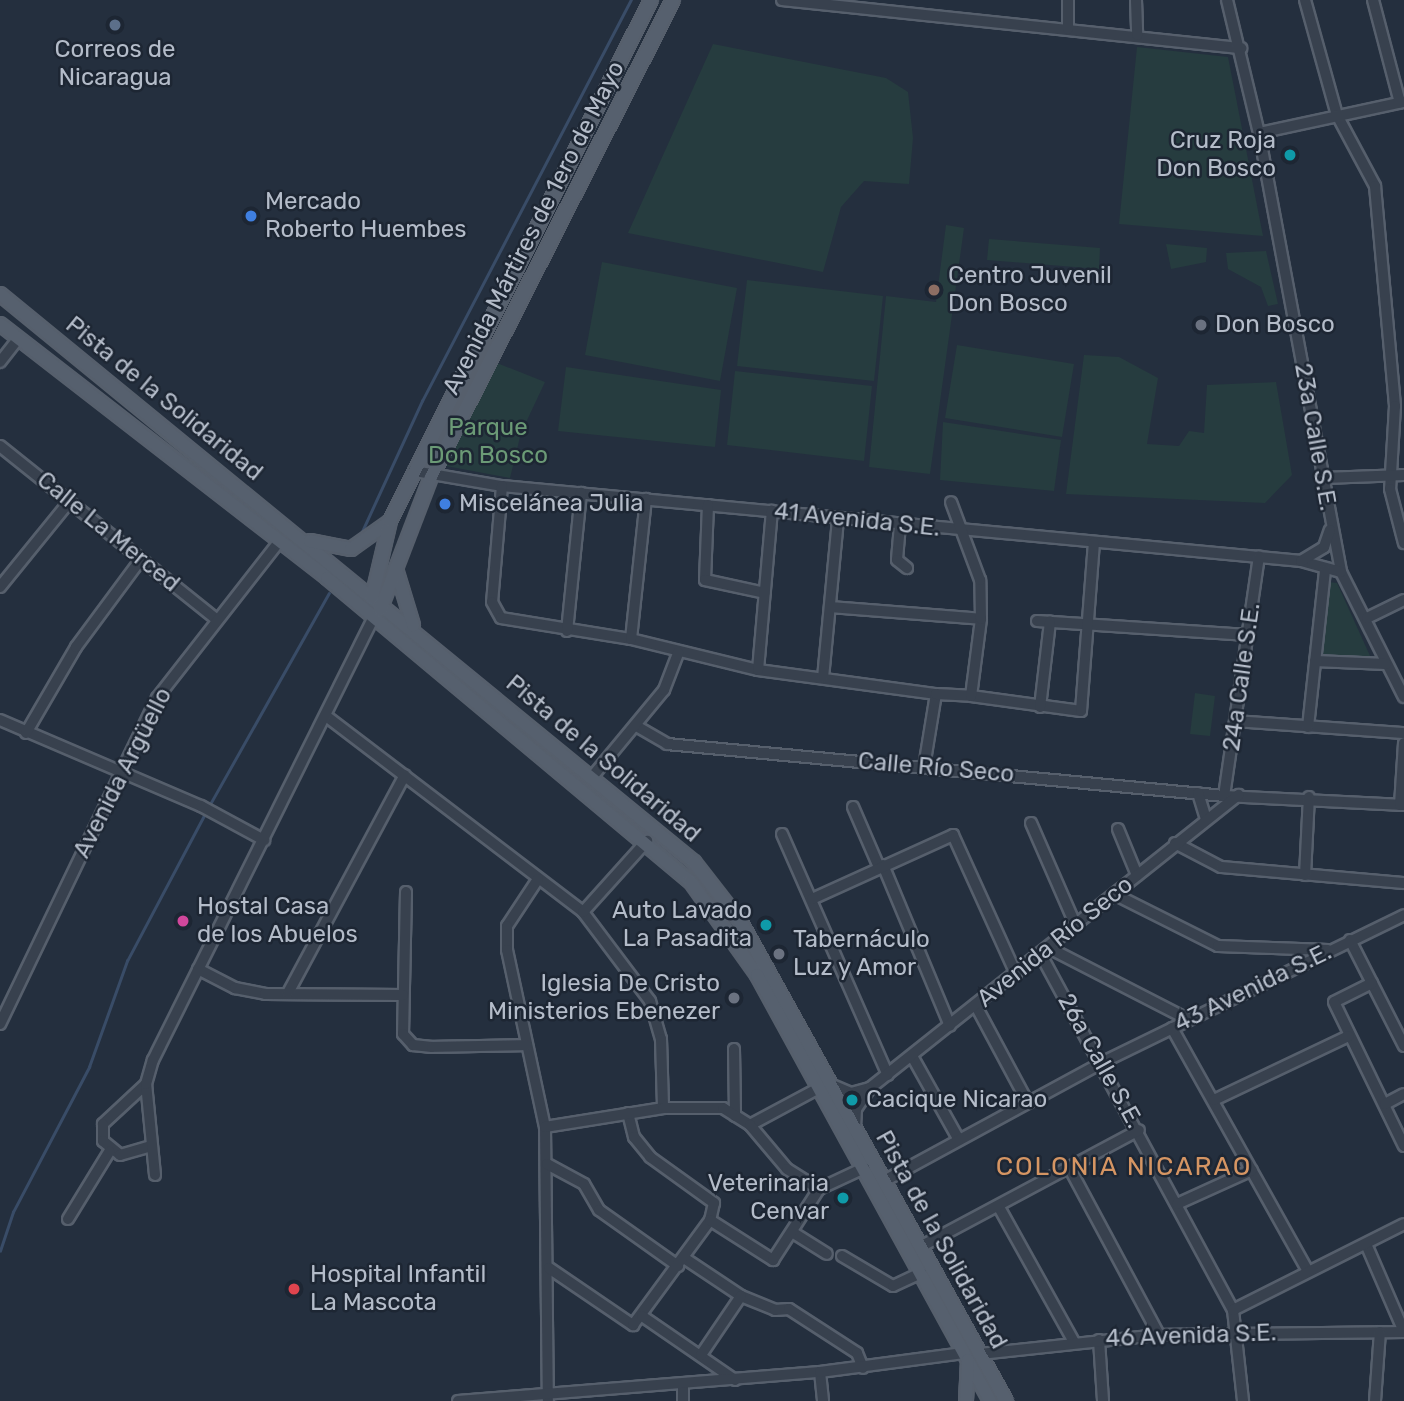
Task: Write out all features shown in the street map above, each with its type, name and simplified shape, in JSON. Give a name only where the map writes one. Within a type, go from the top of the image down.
[{"type":"main road","name":"Avenida Mártires de 1ero de Mayo","points":[[373,619],[372,594],[390,521],[651,0]]},
{"type":"main road","name":"Avenida Mártires de 1ero de Mayo","points":[[373,619],[384,604],[396,559],[431,477],[673,0]]},
{"type":"main road","name":"Pista de la Solidaridad","points":[[0,294],[372,594],[674,843],[719,891],[921,1273],[971,1356],[1006,1401]]},
{"type":"main road","name":"Pista de la Solidaridad","points":[[0,324],[279,542],[647,841],[714,908],[824,1086],[856,1128],[920,1247],[990,1401]]},
{"type":"main road","points":[[303,538],[351,549],[390,521]]},
{"type":"main road","points":[[396,559],[414,629]]},
{"type":"main road","points":[[966,1401],[971,1356]]},
{"type":"street","points":[[785,0],[855,2],[1241,48]]},
{"type":"street","points":[[1068,0],[1068,29]]},
{"type":"street","points":[[1136,0],[1137,35]]},
{"type":"street","name":"23a Calle S.E.","points":[[1227,0],[1241,48],[1259,133],[1324,478],[1330,527],[1341,572],[1367,618],[1386,664],[1400,680],[1404,695]]},
{"type":"street","points":[[1305,0],[1337,115],[1375,186],[1400,405],[1392,476],[1404,543]]},
{"type":"street","points":[[1259,133],[1402,103],[1373,0]]},
{"type":"street","points":[[1392,338],[1404,334]]},
{"type":"street","points":[[0,362],[18,339]]},
{"type":"street","name":"Calle La Merced","points":[[0,446],[216,619]]},
{"type":"street","name":"41 Avenida S.E.","points":[[414,471],[431,477],[502,486],[1301,561],[1325,570],[1341,572]]},
{"type":"street","points":[[1324,478],[1404,475]]},
{"type":"street","points":[[502,486],[493,611],[501,618],[567,631],[631,639],[678,653],[758,670],[1081,711],[1090,625],[1094,542]]},
{"type":"street","points":[[567,631],[581,493]]},
{"type":"street","points":[[631,639],[646,499]]},
{"type":"street","points":[[0,587],[69,502]]},
{"type":"street","points":[[951,502],[959,531],[981,580],[981,619],[971,696]]},
{"type":"street","points":[[708,505],[705,580],[765,593]]},
{"type":"street","points":[[758,670],[772,511]]},
{"type":"street","points":[[823,678],[838,517]]},
{"type":"street","points":[[900,524],[897,560],[907,568]]},
{"type":"street","points":[[1301,561],[1324,547],[1330,527]]},
{"type":"street","name":"Avenida Argüello","points":[[0,1024],[157,698],[216,619],[279,542]]},
{"type":"street","name":"24a Calle S.E.","points":[[1224,796],[1259,557]]},
{"type":"street","points":[[26,733],[76,647],[141,559]]},
{"type":"street","points":[[1308,727],[1325,570]]},
{"type":"street","points":[[1367,618],[1404,600]]},
{"type":"street","points":[[830,607],[981,619]]},
{"type":"street","points":[[68,1219],[109,1152],[103,1124],[146,1084],[198,969],[327,716],[373,619]]},
{"type":"street","points":[[1037,621],[1248,635]]},
{"type":"street","points":[[1040,707],[1050,622]]},
{"type":"street","points":[[592,777],[638,727],[673,675],[678,653]]},
{"type":"street","points":[[1315,661],[1386,664]]},
{"type":"street","points":[[924,767],[936,694]]},
{"type":"street","points":[[327,716],[583,912],[650,1001],[661,1039],[663,1108]]},
{"type":"street","points":[[0,720],[201,806],[264,840]]},
{"type":"street","points":[[1236,721],[1404,733]]},
{"type":"street","name":"Calle Río Seco","points":[[638,727],[667,744],[1224,796],[1309,797],[1402,805]]},
{"type":"street","points":[[1402,805],[1404,743]]},
{"type":"street","points":[[288,993],[405,775]]},
{"type":"street","points":[[1198,793],[1206,820]]},
{"type":"street","name":"Avenida Río Seco","points":[[856,1128],[856,1110],[870,1088],[1045,952],[1175,843],[1238,795]]},
{"type":"street","points":[[1305,875],[1309,797]]},
{"type":"street","points":[[853,807],[950,1026]]},
{"type":"street","points":[[1031,823],[1076,926]]},
{"type":"street","points":[[1118,829],[1138,875]]},
{"type":"street","points":[[782,834],[888,1074]]},
{"type":"street","points":[[812,899],[953,835],[1016,974]]},
{"type":"street","points":[[583,912],[647,841]]},
{"type":"street","points":[[1175,843],[1221,867],[1404,883]]},
{"type":"street","points":[[458,1401],[548,1395],[549,1268],[545,1127],[527,1045],[507,926],[538,879]]},
{"type":"street","points":[[406,892],[403,1034],[413,1045],[527,1045]]},
{"type":"street","points":[[1114,894],[1218,946],[1330,950]]},
{"type":"street","name":"43 Avenida S.E.","points":[[884,1181],[1101,1063],[1404,915]]},
{"type":"street","points":[[1350,940],[1404,1046]]},
{"type":"street","points":[[1045,952],[1189,1020]]},
{"type":"street","name":"26a Calle S.E.","points":[[1045,952],[1233,1310],[1243,1401]]},
{"type":"street","points":[[198,969],[235,988],[288,993],[403,995]]},
{"type":"street","points":[[300,973],[316,992]]},
{"type":"street","points":[[1372,983],[1334,1002],[1404,1146]]},
{"type":"street","points":[[976,1006],[1028,1102]]},
{"type":"street","points":[[1172,1028],[1308,1271]]},
{"type":"street","points":[[1214,1100],[1349,1036]]},
{"type":"street","points":[[734,1049],[735,1116]]},
{"type":"street","points":[[912,1056],[959,1140]]},
{"type":"street","points":[[146,1084],[155,1175]]},
{"type":"street","points":[[750,1125],[824,1086],[851,1093],[870,1088]]},
{"type":"street","points":[[1385,1104],[1404,1094]]},
{"type":"street","points":[[545,1127],[663,1108],[723,1108],[750,1125],[787,1169],[819,1189]]},
{"type":"street","points":[[549,1268],[630,1324],[642,1316],[710,1220],[715,1203],[650,1157],[634,1137],[628,1113]]},
{"type":"street","points":[[920,1247],[1000,1209],[1139,1130]]},
{"type":"street","points":[[109,1152],[137,1154],[152,1146]]},
{"type":"street","points":[[547,1164],[584,1184],[599,1210],[741,1296],[775,1310],[789,1309],[857,1353],[863,1368]]},
{"type":"street","points":[[710,1220],[773,1261],[819,1189],[864,1168]]},
{"type":"street","points":[[1070,1170],[1159,1335]]},
{"type":"street","points":[[1177,1204],[1252,1170]]},
{"type":"street","points":[[1000,1209],[1074,1342]]},
{"type":"street","points":[[1233,1310],[1404,1224]]},
{"type":"street","points":[[792,1232],[827,1254]]},
{"type":"street","points":[[1366,1244],[1404,1332]]},
{"type":"street","points":[[842,1256],[893,1286],[921,1273]]},
{"type":"street","points":[[702,1356],[741,1296]]},
{"type":"street","points":[[642,1316],[735,1380]]},
{"type":"street","points":[[1376,1401],[1380,1332]]},
{"type":"street","name":"46 Avenida S.E.","points":[[548,1395],[863,1368],[1074,1342],[1159,1335],[1404,1332]]},
{"type":"street","points":[[1098,1340],[1103,1401]]},
{"type":"street","points":[[820,1372],[823,1401]]},
{"type":"street","points":[[683,1384],[683,1401]]},
{"type":"green space","points":[[713,44],[886,78],[908,92],[913,138],[909,184],[864,181],[841,207],[823,272],[628,233]]},
{"type":"green space","points":[[1137,47],[1228,57],[1263,236],[1119,224]]},
{"type":"green space","points":[[946,225],[964,228],[930,474],[869,467],[886,296],[936,302]]},
{"type":"green space","points":[[989,239],[1100,248],[1099,269],[987,260]]},
{"type":"green space","points":[[1166,244],[1207,248],[1206,262],[1171,269]]},
{"type":"green space","points":[[1266,251],[1278,304],[1268,306],[1261,287],[1228,269],[1226,253]]},
{"type":"green space","points":[[602,262],[737,288],[720,381],[585,355]]},
{"type":"green space","points":[[747,280],[883,296],[874,381],[737,366]]},
{"type":"green space","points":[[957,345],[1074,364],[1062,437],[945,418]]},
{"type":"green space","points":[[1084,355],[1119,357],[1158,378],[1147,444],[1179,446],[1189,431],[1204,433],[1207,385],[1276,382],[1292,475],[1265,503],[1066,494]]},
{"type":"green space","name":"Parque Don Bosco","points":[[492,361],[545,382],[521,433],[510,478],[446,466]]},
{"type":"green space","points":[[566,367],[721,390],[715,447],[558,431]]},
{"type":"green space","points":[[735,371],[872,386],[864,461],[727,445]]},
{"type":"green space","points":[[943,422],[1061,440],[1054,491],[940,480]]},
{"type":"green space","points":[[1329,582],[1337,583],[1371,658],[1323,654]]},
{"type":"green space","points":[[1195,693],[1215,696],[1210,736],[1190,734]]},
{"type":"waterway","points":[[359,538],[422,401],[631,0]]},
{"type":"waterway","points":[[209,806],[329,593]]},
{"type":"waterway","points":[[0,1251],[13,1212],[89,1067],[127,961],[206,812]]},
{"type":"place","name":"Correos de Nicaragua","points":[[115,25]]},
{"type":"place","name":"Cruz Roja Don Bosco","points":[[1290,155]]},
{"type":"place","name":"Mercado Roberto Huembes","points":[[251,216]]},
{"type":"place","name":"Centro Juvenil Don Bosco","points":[[934,290]]},
{"type":"place","name":"Don Bosco","points":[[1201,325]]},
{"type":"place","name":"Miscelánea Julia","points":[[445,504]]},
{"type":"place","name":"Hostal Casa de los Abuelos","points":[[183,921]]},
{"type":"place","name":"Auto Lavado La Pasadita","points":[[766,925]]},
{"type":"place","name":"Tabernáculo Luz y Amor","points":[[779,954]]},
{"type":"place","name":"Iglesia De Cristo Ministerios Ebenezer","points":[[734,998]]},
{"type":"place","name":"Cacique Nicarao","points":[[852,1100]]},
{"type":"place","name":"Veterinaria Cenvar","points":[[843,1198]]},
{"type":"place","name":"Hospital Infantil La Mascota","points":[[294,1289]]},
{"type":"district","name":"COLONIA NICARAO","points":[[1124,1167]]}]
